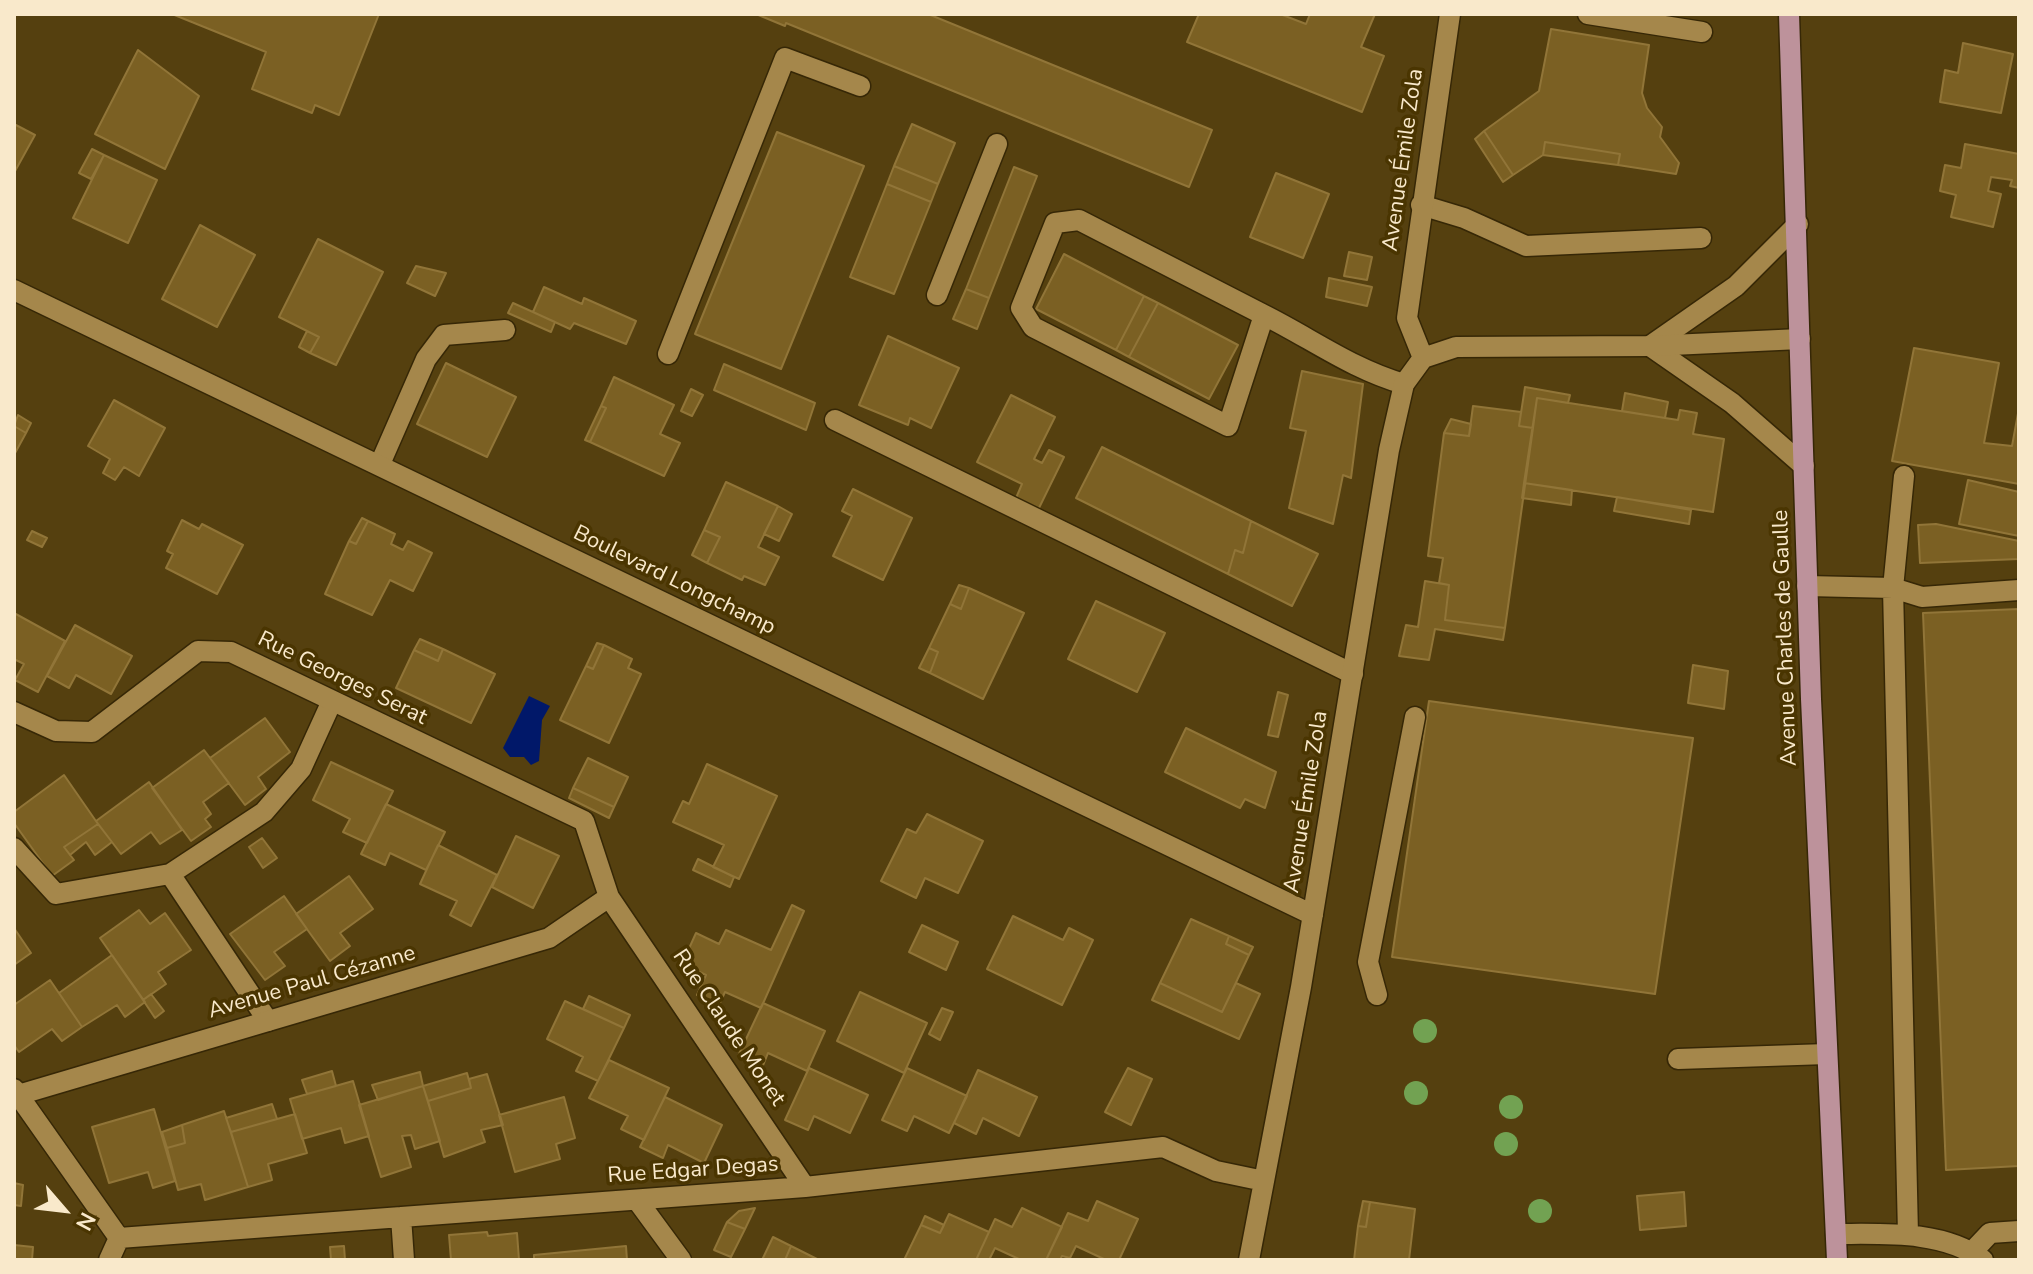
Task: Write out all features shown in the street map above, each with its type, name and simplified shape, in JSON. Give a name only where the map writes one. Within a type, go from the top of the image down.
[{"type":"main road","name":"Avenue Charles de Gaulle","points":[[1789,14],[1807,586],[1837,1260]]},
{"type":"street","name":"Avenue Émile Zola","points":[[1249,1260],[1313,915],[1389,450],[1404,384],[1423,358],[1407,318],[1450,14]]},
{"type":"street","points":[[1588,14],[1702,32]]},
{"type":"street","points":[[668,354],[785,58],[860,86]]},
{"type":"street","points":[[937,295],[997,144]]},
{"type":"street","points":[[1421,205],[1464,218],[1526,246],[1701,238]]},
{"type":"street","points":[[1264,315],[1228,426],[1033,327],[1021,308],[1055,223],[1079,220],[1264,315],[1364,372],[1404,384]]},
{"type":"street","points":[[1650,346],[1736,286],[1798,224]]},
{"type":"street","name":"Boulevard Longchamp","points":[[14,290],[1313,915]]},
{"type":"street","points":[[380,464],[426,359],[444,335],[505,330]]},
{"type":"street","points":[[1423,358],[1456,347],[1650,346],[1800,339]]},
{"type":"street","points":[[1650,346],[1732,403],[1804,466]]},
{"type":"street","points":[[835,420],[1353,674]]},
{"type":"street","points":[[1904,476],[1893,588],[1908,1234]]},
{"type":"street","points":[[1807,586],[1893,588],[1922,597],[2019,590]]},
{"type":"street","name":"Rue Georges Serat","points":[[14,712],[56,731],[92,732],[198,651],[231,652],[584,821],[609,897]]},
{"type":"street","points":[[14,848],[56,894],[170,874],[264,812],[301,769],[332,701]]},
{"type":"street","points":[[1377,995],[1368,962],[1415,717]]},
{"type":"street","points":[[170,874],[268,1021]]},
{"type":"street","name":"Avenue Paul Cézanne","points":[[16,1092],[549,938],[609,897]]},
{"type":"street","name":"Rue Claude Monet","points":[[609,897],[805,1187]]},
{"type":"street","points":[[1678,1059],[1827,1054]]},
{"type":"street","points":[[16,1092],[119,1238],[109,1260]]},
{"type":"street","name":"Rue Edgar Degas","points":[[119,1238],[805,1187],[1163,1147],[1216,1171],[1264,1181]]},
{"type":"street","points":[[637,1200],[681,1260]]},
{"type":"street","points":[[401,1217],[404,1260]]},
{"type":"street","points":[[1836,1234],[1908,1234],[1977,1256],[1990,1233],[2019,1231]]},
{"type":"shaded area","points":[[529,696],[550,706],[542,720],[539,761],[531,765],[524,757],[510,757],[503,748]]},
{"type":"building","points":[[172,14],[379,14],[339,115],[315,105],[312,113],[252,89],[266,52]]},
{"type":"building","points":[[756,14],[928,14],[1212,130],[1189,187],[786,23],[785,26]]},
{"type":"building","points":[[1199,14],[1280,14],[1306,24],[1310,14],[1375,14],[1361,47],[1384,56],[1362,112],[1187,42]]},
{"type":"building","points":[[1551,29],[1649,45],[1642,93],[1647,108],[1662,127],[1660,137],[1679,163],[1676,174],[1618,165],[1620,154],[1545,142],[1543,155],[1513,175],[1484,131],[1539,91]]},
{"type":"building","points":[[1963,43],[2013,54],[2001,113],[1940,102],[1945,70],[1958,73]]},
{"type":"building","points":[[138,50],[199,96],[165,169],[95,134]]},
{"type":"building","points":[[14,124],[35,135],[14,173]]},
{"type":"building","points":[[912,124],[955,143],[938,184],[894,166]]},
{"type":"building","points":[[1484,131],[1513,175],[1503,182],[1475,139]]},
{"type":"building","points":[[777,132],[864,166],[781,369],[695,334]]},
{"type":"building","points":[[1545,142],[1620,154],[1618,165],[1543,155]]},
{"type":"building","points":[[1965,144],[2019,154],[2019,188],[2010,186],[2012,180],[1991,177],[1988,191],[2001,194],[1993,227],[1951,217],[1956,195],[1940,191],[1945,165],[1961,168]]},
{"type":"building","points":[[92,149],[104,155],[91,179],[79,173]]},
{"type":"building","points":[[104,155],[157,180],[128,243],[73,218]]},
{"type":"building","points":[[894,166],[938,184],[931,202],[887,184]]},
{"type":"building","points":[[1014,167],[1037,176],[989,298],[966,289]]},
{"type":"building","points":[[1276,173],[1329,194],[1303,258],[1250,237]]},
{"type":"building","points":[[887,184],[931,202],[894,294],[850,277]]},
{"type":"building","points":[[200,225],[255,255],[217,327],[162,299]]},
{"type":"building","points":[[318,239],[383,272],[336,365],[310,353],[319,337],[279,317]]},
{"type":"building","points":[[1349,252],[1372,257],[1367,280],[1344,276]]},
{"type":"building","points":[[1064,254],[1144,296],[1116,350],[1036,309]]},
{"type":"building","points":[[416,266],[446,273],[435,296],[407,283]]},
{"type":"building","points":[[1329,278],[1372,287],[1367,306],[1326,297]]},
{"type":"building","points":[[544,287],[582,304],[584,298],[636,321],[626,344],[574,323],[570,329],[533,312]]},
{"type":"building","points":[[966,289],[989,298],[977,329],[953,319]]},
{"type":"building","points":[[1144,296],[1158,303],[1129,357],[1116,350]]},
{"type":"building","points":[[513,303],[555,322],[551,332],[508,313]]},
{"type":"building","points":[[1158,303],[1238,345],[1209,399],[1129,357]]},
{"type":"building","points":[[307,331],[319,337],[310,353],[299,347]]},
{"type":"building","points":[[888,336],[959,368],[931,428],[910,418],[908,425],[859,405]]},
{"type":"building","points":[[1914,348],[1999,363],[1984,443],[2012,446],[2019,408],[2019,484],[1892,461]]},
{"type":"building","points":[[446,363],[516,397],[487,457],[417,424]]},
{"type":"building","points":[[724,364],[815,403],[806,430],[714,390]]},
{"type":"building","points":[[1302,371],[1363,384],[1351,478],[1343,475],[1333,524],[1289,508],[1306,431],[1290,428]]},
{"type":"building","points":[[614,377],[674,405],[660,434],[680,443],[664,476],[590,442],[606,408],[601,406]]},
{"type":"building","points":[[1525,387],[1570,395],[1568,403],[1537,398],[1533,428],[1519,426]]},
{"type":"building","points":[[691,389],[703,395],[692,416],[681,411]]},
{"type":"building","points":[[1625,393],[1668,402],[1665,418],[1622,411]]},
{"type":"building","points":[[1011,395],[1055,417],[1034,459],[1042,463],[1049,450],[1064,457],[1038,510],[1016,498],[1022,484],[977,462]]},
{"type":"building","points":[[1537,398],[1678,420],[1680,410],[1697,413],[1693,434],[1724,439],[1713,512],[1524,483]]},
{"type":"building","points":[[114,400],[165,428],[139,476],[124,467],[115,480],[103,473],[110,459],[88,446]]},
{"type":"building","points":[[601,406],[606,408],[590,442],[585,440]]},
{"type":"building","points":[[1473,406],[1521,412],[1519,426],[1533,428],[1505,628],[1445,620],[1449,585],[1439,583],[1443,558],[1428,556],[1444,433],[1469,436]]},
{"type":"building","points":[[18,415],[31,423],[26,433],[14,426]]},
{"type":"building","points":[[1451,419],[1471,424],[1469,436],[1444,433]]},
{"type":"building","points":[[14,426],[26,433],[14,455]]},
{"type":"building","points":[[1102,447],[1251,521],[1243,553],[1235,550],[1228,574],[1076,498]]},
{"type":"building","points":[[1968,480],[2019,492],[2019,536],[1959,524]]},
{"type":"building","points":[[726,482],[778,506],[758,547],[779,557],[765,585],[744,576],[742,580],[707,563],[720,537],[704,530]]},
{"type":"building","points":[[1524,483],[1572,490],[1571,505],[1522,498]]},
{"type":"building","points":[[853,489],[912,518],[883,580],[833,556],[852,516],[842,511]]},
{"type":"building","points":[[1617,497],[1691,510],[1689,524],[1614,511]]},
{"type":"building","points":[[778,506],[792,514],[779,541],[764,534]]},
{"type":"building","points":[[362,518],[368,521],[356,544],[349,541]]},
{"type":"building","points":[[182,520],[199,529],[202,524],[243,545],[217,594],[166,568],[173,554],[167,551]]},
{"type":"building","points":[[368,521],[395,534],[391,544],[403,550],[408,541],[432,553],[413,591],[390,580],[372,615],[325,594],[349,541],[356,544]]},
{"type":"building","points":[[1251,521],[1318,554],[1292,606],[1228,574],[1235,550],[1243,553]]},
{"type":"building","points":[[1936,524],[2019,541],[2019,559],[1920,563],[1918,525]]},
{"type":"building","points":[[704,530],[720,537],[707,563],[692,555]]},
{"type":"building","points":[[32,531],[47,538],[42,547],[27,540]]},
{"type":"building","points":[[1425,581],[1449,585],[1445,620],[1505,628],[1503,640],[1435,629],[1429,660],[1399,656],[1406,625],[1418,627]]},
{"type":"building","points":[[959,585],[969,588],[961,609],[950,604]]},
{"type":"building","points":[[969,588],[1024,613],[983,699],[930,673],[938,652],[929,648],[950,604],[961,609]]},
{"type":"building","points":[[1096,601],[1165,633],[1137,692],[1068,659]]},
{"type":"building","points":[[2019,609],[2019,1166],[1946,1170],[1923,613]]},
{"type":"building","points":[[14,613],[65,641],[38,692],[15,680],[24,664],[14,659]]},
{"type":"building","points":[[75,625],[132,656],[111,694],[76,675],[69,688],[47,676]]},
{"type":"building","points":[[420,639],[443,649],[438,661],[414,650]]},
{"type":"building","points":[[597,643],[604,645],[593,669],[586,666]]},
{"type":"building","points":[[604,645],[632,659],[628,668],[641,674],[609,743],[560,720],[586,666],[593,669]]},
{"type":"building","points":[[929,648],[938,652],[930,673],[919,668]]},
{"type":"building","points":[[443,649],[495,674],[471,723],[396,688],[414,650],[438,661]]},
{"type":"building","points":[[1693,665],[1728,671],[1724,709],[1688,703]]},
{"type":"building","points":[[1278,692],[1288,695],[1278,737],[1268,735]]},
{"type":"building","points":[[1429,701],[1693,738],[1655,994],[1392,957]]},
{"type":"building","points":[[265,718],[290,752],[258,777],[266,789],[245,805],[210,758]]},
{"type":"building","points":[[1186,728],[1276,772],[1265,808],[1245,799],[1240,808],[1165,772]]},
{"type":"building","points":[[204,750],[229,783],[203,802],[211,814],[205,819],[211,827],[191,841],[152,788]]},
{"type":"building","points":[[588,758],[628,777],[614,807],[573,788]]},
{"type":"building","points":[[331,762],[393,791],[367,843],[343,832],[350,819],[313,800]]},
{"type":"building","points":[[707,764],[777,796],[739,879],[713,867],[724,845],[673,822],[683,801],[689,804]]},
{"type":"building","points":[[64,775],[98,824],[64,847],[74,860],[52,876],[14,823],[14,812]]},
{"type":"building","points":[[149,782],[182,830],[160,844],[151,832],[121,854],[96,821]]},
{"type":"building","points":[[573,788],[614,807],[609,818],[569,798]]},
{"type":"building","points":[[386,804],[445,832],[426,870],[390,853],[385,865],[361,854]]},
{"type":"building","points":[[927,814],[983,841],[958,893],[925,878],[916,898],[881,881],[907,829],[916,833]]},
{"type":"building","points":[[98,824],[112,842],[95,855],[86,842],[70,855],[64,847]]},
{"type":"building","points":[[516,836],[559,856],[533,908],[492,887]]},
{"type":"building","points":[[262,838],[277,858],[263,868],[249,847]]},
{"type":"building","points":[[438,845],[497,875],[471,926],[450,915],[457,901],[420,884]]},
{"type":"building","points":[[698,859],[734,877],[730,887],[693,870]]},
{"type":"building","points":[[349,876],[373,909],[340,933],[350,946],[330,961],[296,914]]},
{"type":"building","points":[[284,896],[307,929],[274,952],[285,966],[265,980],[230,934]]},
{"type":"building","points":[[792,905],[804,911],[761,1008],[725,992],[719,1005],[697,995],[706,975],[682,964],[696,933],[719,944],[726,930],[771,950]]},
{"type":"building","points":[[139,910],[150,924],[165,913],[191,950],[158,972],[166,984],[143,1000],[100,938]]},
{"type":"building","points":[[1013,916],[1063,940],[1069,928],[1093,940],[1062,1005],[987,969]]},
{"type":"building","points":[[1191,919],[1229,936],[1226,944],[1249,955],[1222,1012],[1160,983]]},
{"type":"building","points":[[922,925],[958,942],[946,970],[909,952]]},
{"type":"building","points":[[14,928],[31,953],[14,965]]},
{"type":"building","points":[[1229,936],[1253,947],[1249,955],[1226,944]]},
{"type":"building","points":[[112,955],[145,1002],[125,1017],[117,1005],[82,1027],[59,993]]},
{"type":"building","points":[[50,980],[82,1027],[62,1041],[52,1029],[19,1052],[14,1045],[14,1005]]},
{"type":"building","points":[[1160,983],[1222,1012],[1236,983],[1260,994],[1239,1039],[1152,1000]]},
{"type":"building","points":[[860,992],[927,1023],[904,1073],[837,1041]]},
{"type":"building","points":[[151,994],[164,1011],[155,1018],[143,1000]]},
{"type":"building","points":[[589,996],[630,1015],[624,1028],[583,1009]]},
{"type":"building","points":[[565,1001],[624,1028],[598,1081],[576,1071],[583,1057],[547,1039]]},
{"type":"building","points":[[763,1003],[825,1031],[807,1071],[768,1053],[762,1068],[738,1056]]},
{"type":"building","points":[[942,1008],[953,1012],[940,1040],[929,1034]]},
{"type":"building","points":[[609,1060],[669,1088],[644,1140],[621,1129],[628,1116],[589,1098]]},
{"type":"building","points":[[809,1068],[868,1095],[850,1133],[814,1116],[808,1130],[785,1120]]},
{"type":"building","points":[[907,1068],[967,1096],[949,1133],[914,1116],[907,1131],[882,1120]]},
{"type":"building","points":[[1128,1068],[1152,1079],[1131,1125],[1105,1112]]},
{"type":"building","points":[[978,1070],[1037,1097],[1019,1136],[983,1118],[976,1134],[954,1123]]},
{"type":"building","points":[[332,1071],[336,1086],[307,1094],[302,1080]]},
{"type":"building","points":[[420,1072],[423,1086],[378,1100],[372,1085]]},
{"type":"building","points":[[467,1073],[471,1088],[428,1101],[423,1086]]},
{"type":"building","points":[[487,1074],[503,1125],[481,1130],[485,1142],[444,1157],[428,1101],[471,1088],[469,1079]]},
{"type":"building","points":[[353,1081],[369,1136],[345,1143],[341,1128],[302,1139],[290,1099]]},
{"type":"building","points":[[423,1086],[440,1141],[415,1149],[411,1135],[402,1136],[411,1167],[381,1177],[359,1105]]},
{"type":"building","points":[[564,1097],[575,1138],[556,1144],[560,1159],[515,1172],[499,1115]]},
{"type":"building","points":[[665,1097],[722,1125],[704,1163],[668,1145],[663,1158],[640,1147]]},
{"type":"building","points":[[272,1104],[277,1119],[231,1132],[226,1118]]},
{"type":"building","points":[[154,1109],[175,1181],[153,1188],[148,1172],[109,1183],[92,1127]]},
{"type":"building","points":[[224,1111],[248,1187],[205,1200],[201,1184],[178,1190],[167,1148],[185,1143],[182,1125]]},
{"type":"building","points":[[295,1114],[307,1153],[268,1164],[272,1180],[248,1187],[231,1132]]},
{"type":"building","points":[[182,1125],[185,1143],[167,1148],[162,1132]]},
{"type":"building","points":[[14,1183],[23,1185],[21,1206],[14,1205]]},
{"type":"building","points":[[1684,1192],[1686,1226],[1640,1230],[1637,1196]]},
{"type":"building","points":[[1097,1201],[1138,1219],[1119,1260],[1106,1260],[1076,1246],[1070,1258],[1062,1256],[1060,1260],[1046,1260],[1068,1213],[1088,1221]]},
{"type":"building","points":[[1363,1201],[1370,1202],[1366,1227],[1358,1226]]},
{"type":"building","points":[[1370,1202],[1415,1209],[1409,1260],[1354,1260],[1358,1226],[1366,1227]]},
{"type":"building","points":[[755,1208],[745,1229],[727,1222],[739,1211]]},
{"type":"building","points":[[1022,1208],[1062,1227],[1046,1260],[1021,1260],[995,1248],[989,1260],[976,1260],[995,1219],[1012,1227]]},
{"type":"building","points":[[949,1214],[989,1232],[976,1260],[904,1260],[921,1225],[940,1233]]},
{"type":"building","points":[[925,1216],[944,1225],[940,1233],[921,1225]]},
{"type":"building","points":[[727,1222],[745,1229],[731,1257],[714,1250]]},
{"type":"building","points":[[487,1232],[488,1236],[517,1233],[519,1260],[451,1260],[449,1235]]},
{"type":"building","points":[[773,1237],[791,1246],[785,1260],[762,1260]]},
{"type":"building","points":[[14,1245],[33,1247],[32,1260],[14,1260]]},
{"type":"building","points":[[344,1246],[345,1260],[331,1260],[330,1247]]},
{"type":"building","points":[[626,1246],[627,1260],[534,1260],[534,1255]]},
{"type":"building","points":[[791,1246],[819,1260],[785,1260]]}]
